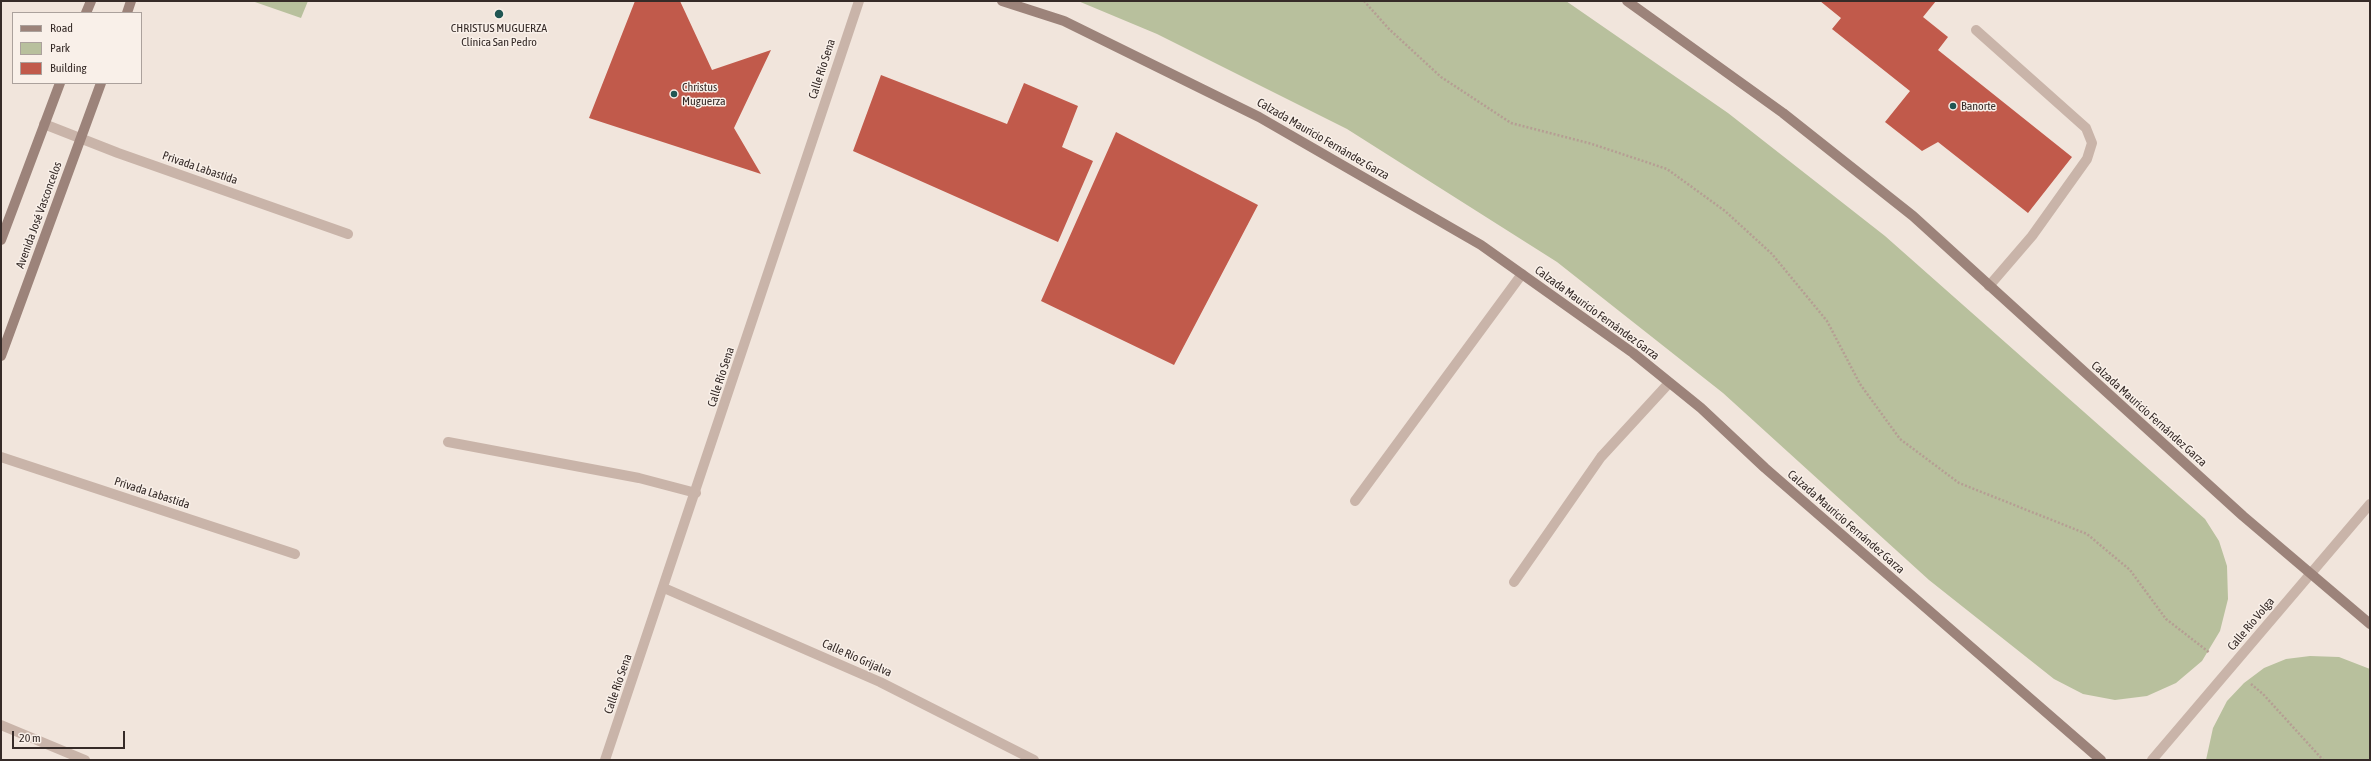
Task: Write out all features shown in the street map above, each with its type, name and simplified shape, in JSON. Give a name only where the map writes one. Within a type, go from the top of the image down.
[{"type":"main road","points":[[86,12],[91,1]]},
{"type":"main road","points":[[127,12],[131,1]]},
{"type":"main road","name":"Calzada Mauricio Fernández Garza","points":[[1002,1],[1064,22],[1259,117],[1481,245],[1633,353],[2048,716],[2101,760]]},
{"type":"main road","name":"Calzada Mauricio Fernández Garza","points":[[1628,1],[1801,128],[1913,216],[2310,575],[2370,624]]},
{"type":"main road","points":[[1,240],[60,84]]},
{"type":"main road","name":"Avenida José Vasconcelos","points":[[1,356],[101,84]]},
{"type":"street","name":"Calle Río Sena","points":[[605,760],[696,493],[859,1]]},
{"type":"street","points":[[1976,30],[2086,128],[2092,143],[2087,160],[2032,236],[1989,286]]},
{"type":"street","name":"Privada Labastida","points":[[44,124],[348,234]]},
{"type":"street","points":[[1355,501],[1522,274]]},
{"type":"street","points":[[1514,582],[1600,458],[1669,383]]},
{"type":"street","points":[[448,442],[639,478],[696,493]]},
{"type":"street","name":"Privada Labastida","points":[[1,457],[295,554]]},
{"type":"street","name":"Calle Río Volga","points":[[2152,760],[2370,504]]},
{"type":"street","name":"Calle Río Grijalva","points":[[664,588],[880,682],[1034,760]]},
{"type":"street","points":[[1,725],[85,760]]},
{"type":"path","points":[[1364,1],[1388,29],[1441,77],[1511,123],[1592,144],[1667,169],[1725,211],[1772,254],[1826,321],[1860,384],[1900,439],[1959,483],[2087,534],[2130,570],[2166,619],[2264,694],[2323,760]]},
{"type":"green space","points":[[252,1],[308,1],[301,18]]},
{"type":"green space","points":[[1078,1],[1566,1],[1728,113],[1885,236],[2205,519],[2219,541],[2227,566],[2228,599],[2220,631],[2202,661],[2176,683],[2147,696],[2115,700],[2083,694],[2054,679],[1929,580],[1723,393],[1557,262],[1347,129],[1157,34]]},
{"type":"green space","points":[[2310,656],[2339,657],[2370,669],[2370,760],[2206,760],[2213,728],[2227,701],[2244,683],[2264,668],[2286,659]]},
{"type":"building","name":"Christus Muguerza","points":[[635,1],[680,1],[712,70],[771,50],[734,128],[761,174],[589,118]]},
{"type":"building","name":"Banorte","points":[[1820,1],[1936,1],[1923,17],[1948,37],[1938,50],[2072,157],[2028,213],[1938,142],[1922,151],[1885,122],[1910,91],[1832,29],[1841,18]]},
{"type":"building","points":[[881,75],[1007,124],[1024,83],[1078,106],[1062,147],[1093,161],[1058,242],[853,151]]},
{"type":"building","points":[[1116,132],[1258,205],[1174,365],[1041,301]]},
{"type":"place","name":"CHRISTUS MUGUERZA Clínica San Pedro","points":[[499,14]]},
{"type":"place","name":"Christus Muguerza","points":[[674,94]]},
{"type":"place","name":"Banorte","points":[[1953,106]]}]
